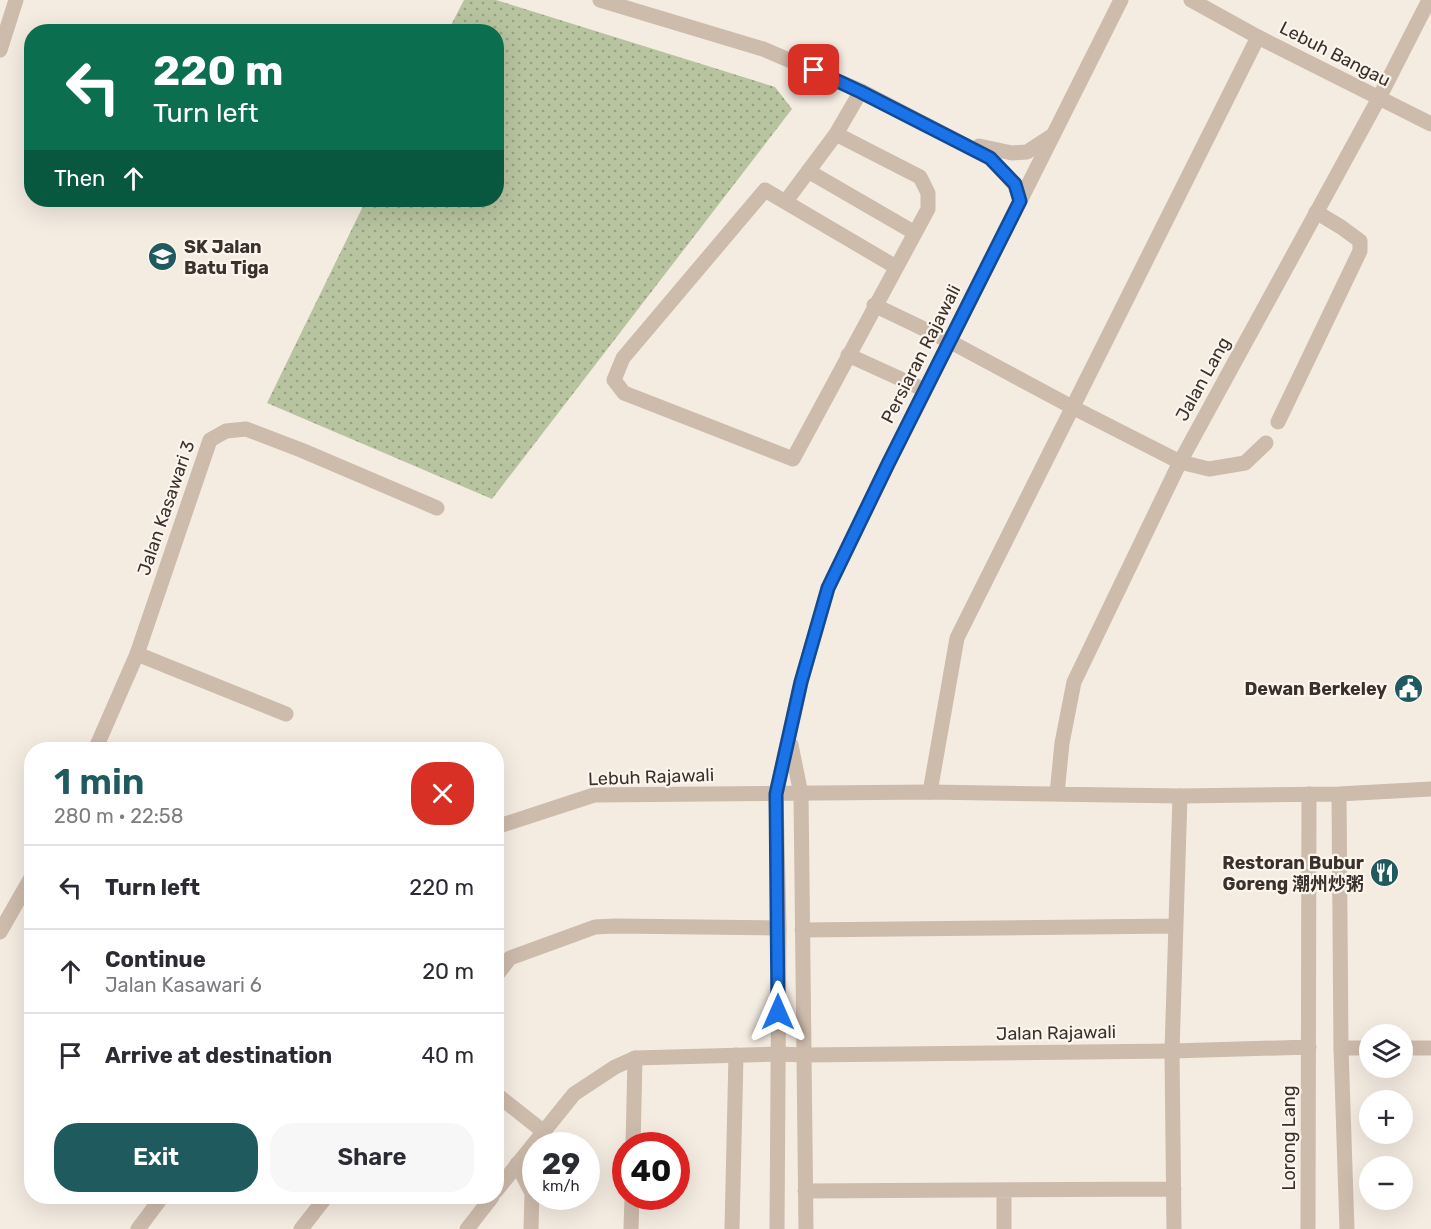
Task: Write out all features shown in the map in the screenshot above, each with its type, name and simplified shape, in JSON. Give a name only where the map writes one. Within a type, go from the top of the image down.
[{"type":"street","points":[[0,50],[16,0]]},
{"type":"street","points":[[600,0],[763,49],[861,92],[990,158],[1015,184],[1020,201]]},
{"type":"street","name":"Persiaran Rajawali","points":[[777,1229],[779,928],[776,794],[801,682],[828,588],[1121,0]]},
{"type":"street","name":"Lebuh Bangau","points":[[1191,0],[1258,37],[1431,124]]},
{"type":"street","name":"Jalan Lang","points":[[1057,794],[1062,743],[1074,682],[1179,462],[1379,98],[1429,0]]},
{"type":"street","points":[[930,792],[957,638],[1258,37]]},
{"type":"street","points":[[786,201],[836,135],[861,92]]},
{"type":"street","points":[[836,135],[920,177],[928,193],[928,209],[896,267],[874,304],[793,459],[624,393],[614,380],[623,358],[765,190],[896,267]]},
{"type":"street","points":[[964,143],[1012,153],[1027,152],[1053,135]]},
{"type":"street","points":[[808,171],[915,233]]},
{"type":"street","points":[[1278,422],[1360,251],[1360,241],[1316,212]]},
{"type":"street","points":[[874,304],[950,341],[1179,462],[1209,469],[1245,463],[1266,443]]},
{"type":"street","points":[[848,355],[925,390]]},
{"type":"street","name":"Jalan Kasawari 3","points":[[98,742],[137,654],[210,440],[226,431],[246,429],[437,508]]},
{"type":"street","points":[[137,654],[286,714]]},
{"type":"street","name":"Persiaran Rajawali","points":[[790,739],[801,794],[806,1229]]},
{"type":"street","points":[[1309,794],[1431,789]]},
{"type":"street","name":"Lebuh Rajawali","points":[[504,825],[594,795],[930,792],[1180,796],[1309,794]]},
{"type":"street","name":"Lorong Lang","points":[[1308,1229],[1309,794]]},
{"type":"street","points":[[1340,794],[1341,1047],[1347,1229]]},
{"type":"street","points":[[1174,1229],[1172,1051],[1180,796]]},
{"type":"street","points":[[0,932],[24,890]]},
{"type":"street","points":[[802,930],[1175,926]]},
{"type":"street","points":[[504,966],[510,958],[595,927],[779,928]]},
{"type":"street","name":"Jalan Rajawali","points":[[635,1058],[1310,1047]]},
{"type":"street","points":[[1341,1047],[1359,1048]]},
{"type":"street","points":[[1413,1048],[1431,1048]]},
{"type":"street","points":[[732,1229],[736,1055]]},
{"type":"street","points":[[504,1100],[544,1132],[574,1095],[615,1067],[635,1058],[633,1132]]},
{"type":"street","points":[[504,1181],[522,1158]]},
{"type":"street","points":[[517,1164],[532,1193],[531,1229]]},
{"type":"street","points":[[805,1191],[1174,1189]]},
{"type":"street","points":[[1004,1190],[1004,1229]]},
{"type":"street","points":[[138,1229],[157,1204]]},
{"type":"street","points":[[301,1229],[321,1204]]},
{"type":"street","points":[[467,1229],[487,1204]]},
{"type":"street","points":[[631,1229],[632,1210]]},
{"type":"green space","points":[[464,0],[496,0],[775,87],[792,109],[492,499],[267,403],[363,207],[504,207],[504,24],[452,24]]},
{"type":"place","name":"SK Jalan Batu Tiga","points":[[163,257]]},
{"type":"place","name":"Dewan Berkeley","points":[[1408,689]]},
{"type":"place","name":"Restoran Bubur Goreng 潮州炒粥","points":[[1385,873]]},
{"type":"route","points":[[778,1012],[776,794],[801,682],[828,588],[1020,201],[1015,184],[990,158],[814,70]]}]
